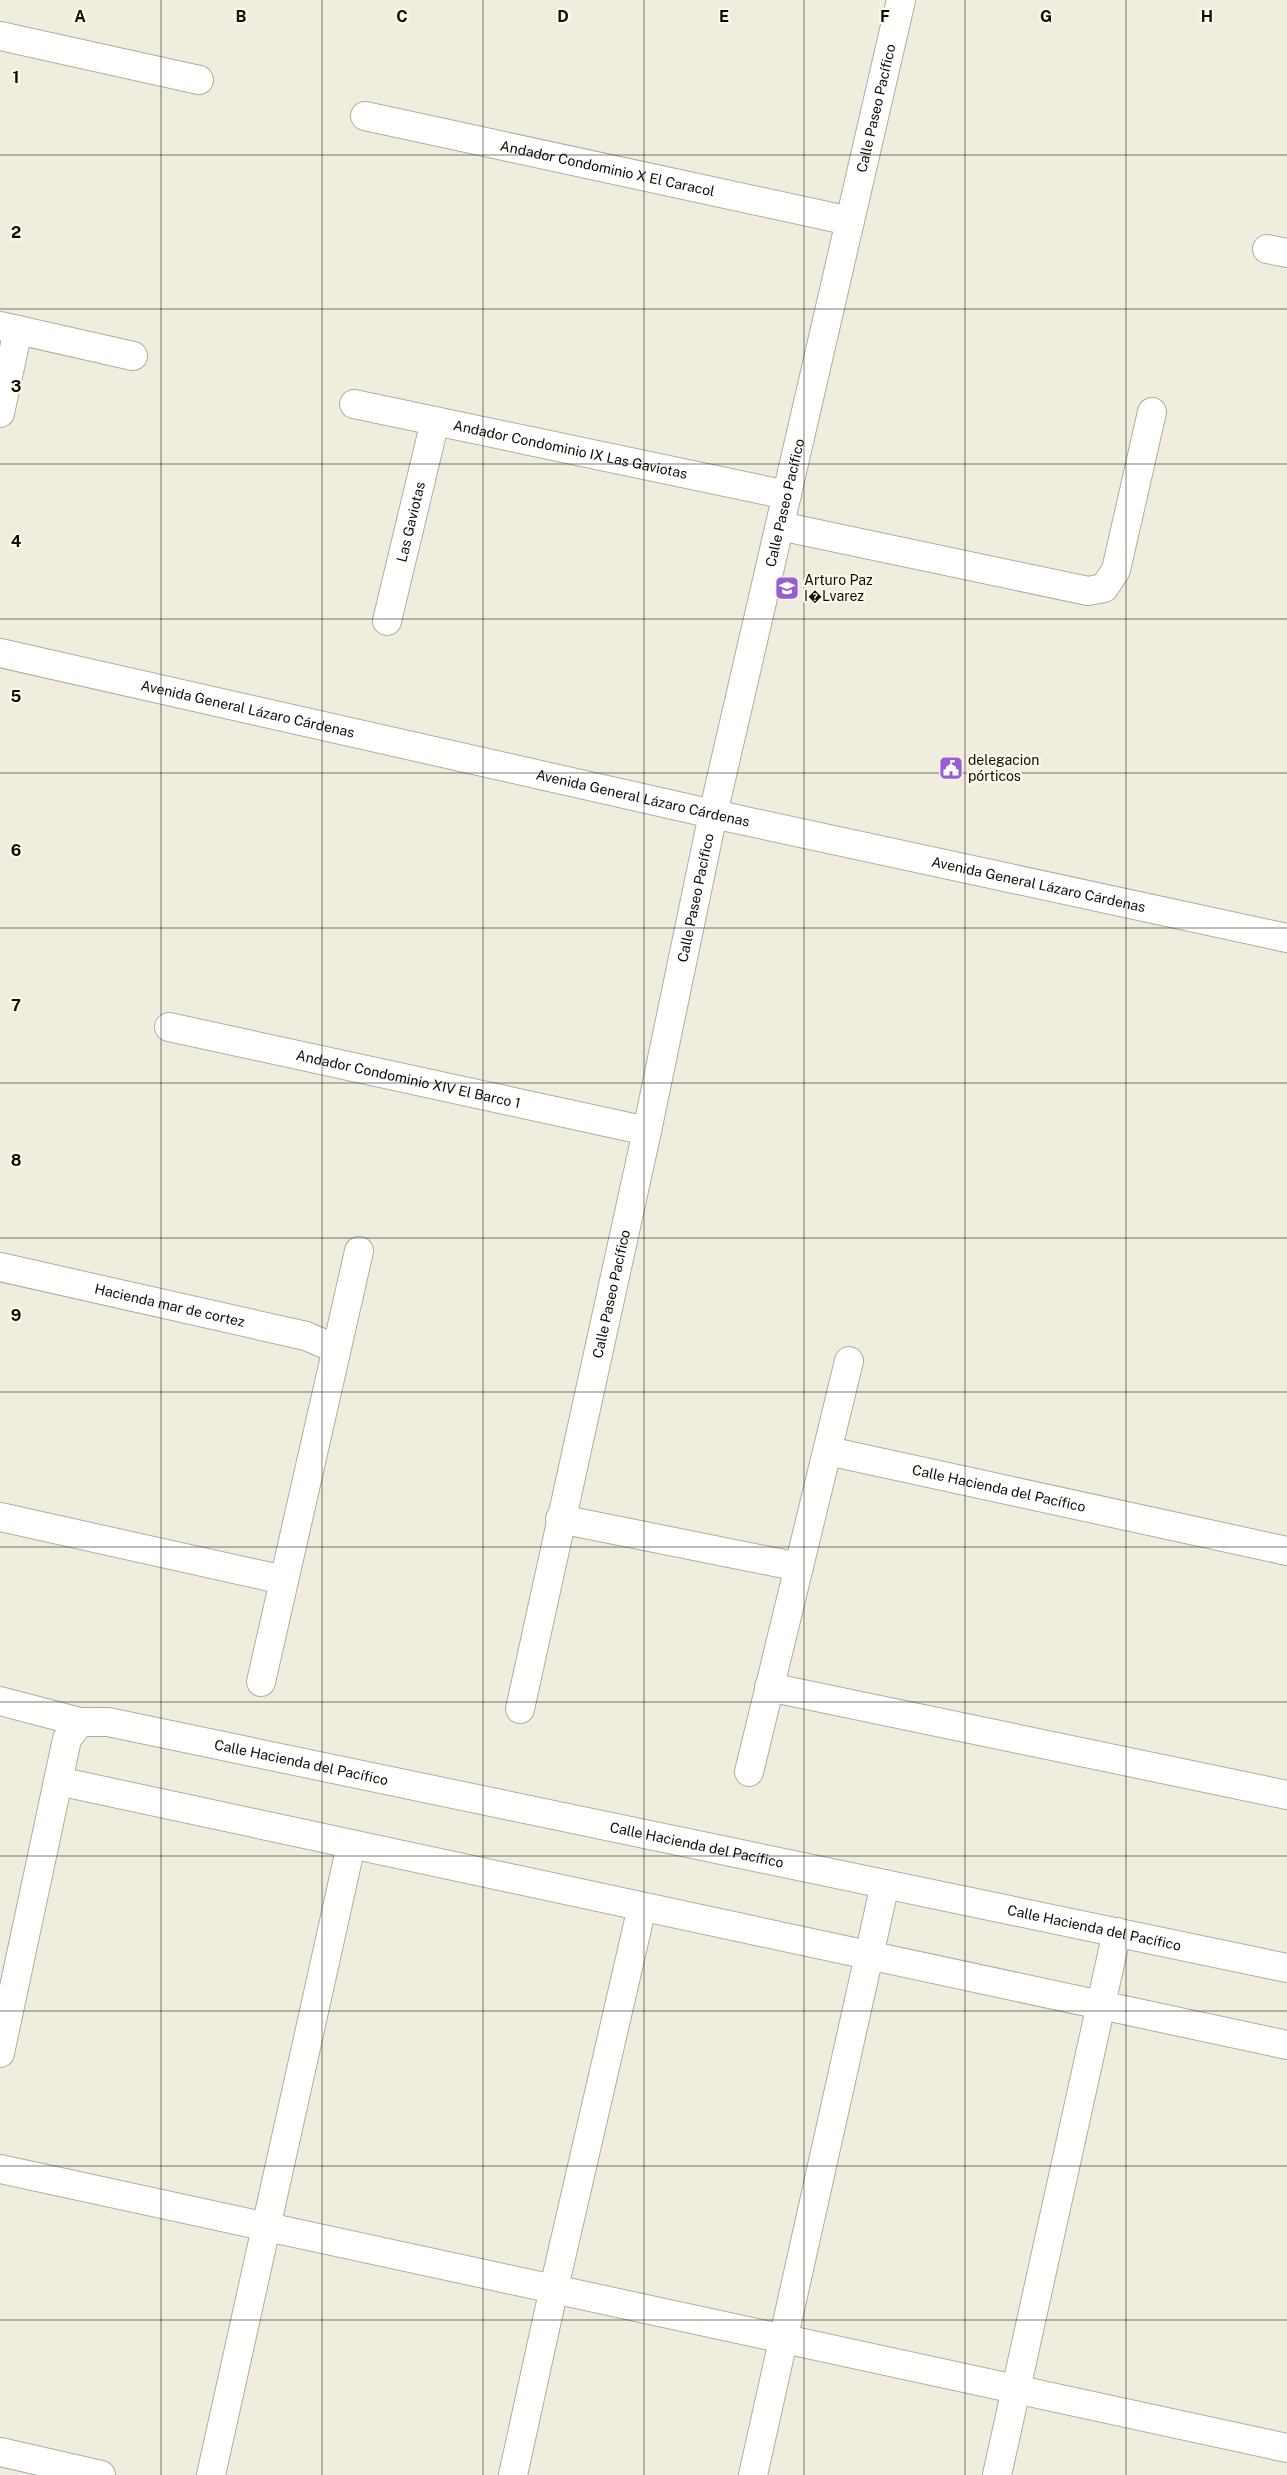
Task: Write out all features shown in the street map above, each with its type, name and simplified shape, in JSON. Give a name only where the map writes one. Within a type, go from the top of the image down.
[{"type":"street","name":"Calle Paseo Pacífico","points":[[520,1709],[560,1519],[647,1131],[713,814],[901,0]]},
{"type":"street","points":[[0,36],[199,80]]},
{"type":"street","name":"Andador Condominio X El Caracol","points":[[365,116],[850,222]]},
{"type":"street","points":[[0,413],[9,328],[133,356]]},
{"type":"street","name":"Andador Condominio IX Las Gaviotas","points":[[354,404],[787,495]]},
{"type":"street","points":[[780,526],[1088,591],[1104,588],[1116,570],[1152,412]]},
{"type":"street","name":"Las Gaviotas","points":[[388,621],[435,421]]},
{"type":"street","name":"Avenida General Lázaro Cárdenas","points":[[0,653],[713,814],[1287,938]]},
{"type":"street","name":"Andador Condominio XIV El Barco 1","points":[[169,1027],[647,1131]]},
{"type":"street","points":[[261,1682],[359,1251]]},
{"type":"street","name":"Hacienda mar de cortez","points":[[0,1267],[306,1336],[336,1349]]},
{"type":"street","points":[[749,1772],[849,1361]]},
{"type":"street","name":"Calle Hacienda del Pacífico","points":[[828,1451],[1287,1551]]},
{"type":"street","points":[[0,1517],[284,1580]]},
{"type":"street","points":[[560,1519],[799,1567]]},
{"type":"street","points":[[769,1687],[1287,1795]]},
{"type":"street","name":"Calle Hacienda del Pacífico","points":[[0,1701],[80,1722],[108,1722],[1287,1968]]},
{"type":"street","points":[[0,2053],[67,1739],[80,1722]]},
{"type":"street","points":[[58,1781],[1287,2045]]},
{"type":"street","points":[[211,2475],[351,1845]]},
{"type":"street","points":[[753,2475],[885,1884]]},
{"type":"street","points":[[513,2475],[642,1907]]},
{"type":"street","points":[[997,2475],[1116,1932]]},
{"type":"street","points":[[0,2169],[1287,2448]]},
{"type":"street","points":[[0,2452],[101,2475]]},
{"type":"place","name":"Arturo Paz I�Lvarez","points":[[787,588]]},
{"type":"place","name":"delegacion pórticos","points":[[951,768]]}]
